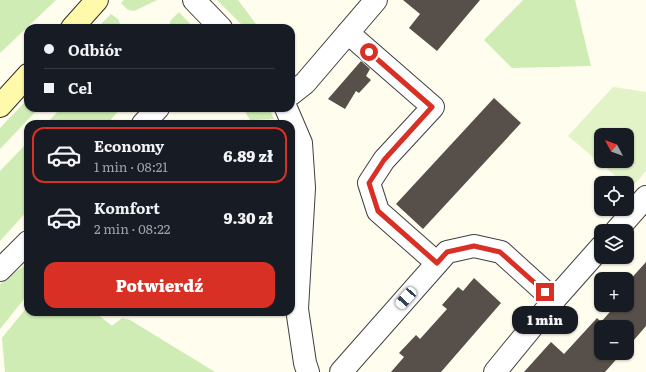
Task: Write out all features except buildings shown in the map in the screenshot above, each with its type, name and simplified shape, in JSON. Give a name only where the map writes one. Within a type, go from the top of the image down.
[{"type":"main road","points":[[76,24],[97,0]]},
{"type":"main road","points":[[0,106],[24,79]]},
{"type":"street","points":[[194,0],[217,24]]},
{"type":"street","points":[[295,91],[305,84],[376,0]]},
{"type":"street","points":[[348,33],[432,107],[384,160],[369,183],[378,211],[437,263]]},
{"type":"street","points":[[147,120],[154,112]]},
{"type":"street","points":[[295,129],[301,143],[304,188],[297,309],[305,363],[308,372]]},
{"type":"street","points":[[622,224],[646,197]]},
{"type":"street","points":[[0,270],[24,246]]},
{"type":"street","points":[[340,372],[447,252],[474,246],[500,252],[554,300]]},
{"type":"street","points":[[495,372],[554,300],[594,255]]},
{"type":"green space","points":[[0,0],[56,0],[31,24],[24,24],[24,30],[0,53]]},
{"type":"green space","points":[[124,0],[157,0],[134,11],[128,10],[121,3]]},
{"type":"green space","points":[[217,0],[238,0],[256,24],[241,24]]},
{"type":"green space","points":[[523,0],[575,0],[591,66],[512,68],[484,40]]},
{"type":"green space","points":[[179,12],[190,24],[170,24],[170,21]]},
{"type":"green space","points":[[111,14],[119,20],[120,24],[101,24]]},
{"type":"green space","points":[[613,87],[646,92],[646,171],[634,185],[634,176],[616,176],[606,168],[634,168],[634,128],[594,128],[594,158],[568,136]]},
{"type":"green space","points":[[24,103],[24,112],[35,112],[28,120],[24,120],[24,124],[0,149],[0,128]]},
{"type":"green space","points":[[57,112],[118,112],[110,120],[50,120]]},
{"type":"green space","points":[[245,112],[271,112],[274,119],[250,120]]},
{"type":"green space","points":[[24,146],[24,214],[0,241],[0,171]]},
{"type":"green space","points":[[24,266],[24,299],[0,329],[0,284]]},
{"type":"green space","points":[[24,311],[24,316],[100,316],[112,326],[122,318],[130,320],[215,372],[5,372],[2,338]]},
{"type":"route","points":[[369,52],[432,107],[384,160],[369,183],[378,211],[437,263],[447,252],[474,246],[500,252],[545,292]]}]
